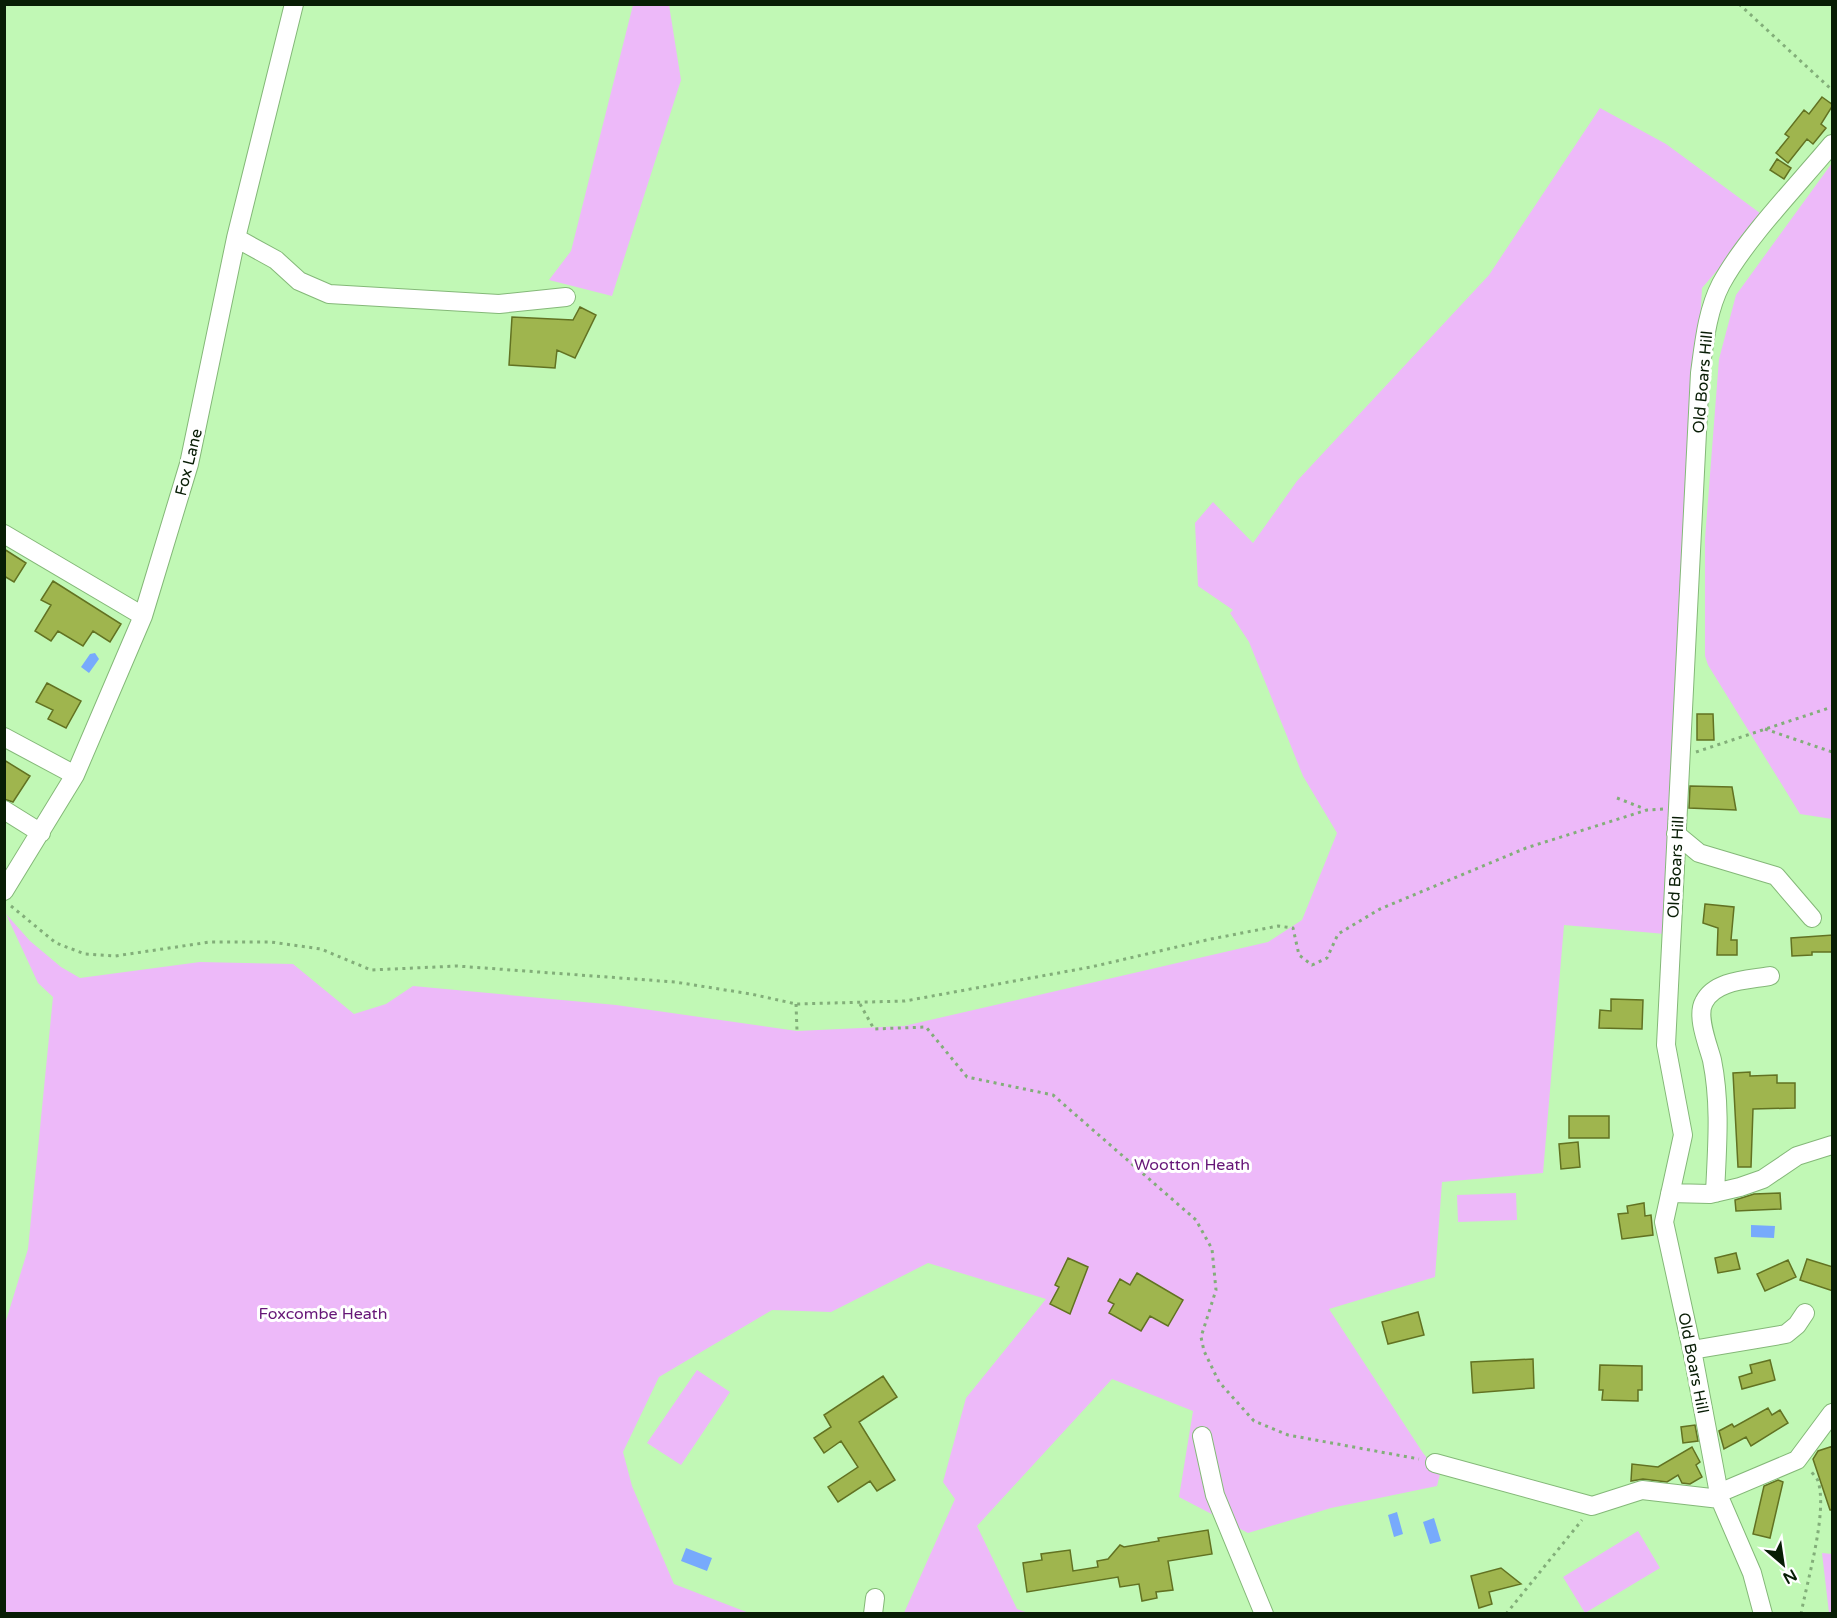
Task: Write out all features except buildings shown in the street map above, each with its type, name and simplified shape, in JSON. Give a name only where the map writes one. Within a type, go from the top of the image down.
[{"type":"street","name":"Fox Lane","points":[[4,891],[75,775],[144,615],[189,464],[236,238],[294,4]]},
{"type":"street","name":"Old Boars Hill","points":[[1763,1614],[1752,1573],[1719,1496],[1692,1350],[1664,1222],[1683,1135],[1666,1045],[1678,810],[1683,756],[1700,373],[1710,315],[1721,284],[1754,239],[1833,144]]},
{"type":"street","points":[[236,238],[276,260],[299,281],[329,294],[498,304],[566,297]]},
{"type":"street","points":[[4,534],[144,615]]},
{"type":"street","points":[[4,737],[75,775]]},
{"type":"street","points":[[4,810],[41,833]]},
{"type":"street","points":[[1677,834],[1699,854],[1776,876],[1812,918]]},
{"type":"street","points":[[1714,1193],[1719,1115],[1717,1083],[1702,1017],[1702,1003],[1711,992],[1723,985],[1770,976]]},
{"type":"street","points":[[1670,1193],[1714,1193],[1762,1179],[1797,1156],[1833,1145]]},
{"type":"street","points":[[1692,1350],[1786,1334],[1797,1325],[1805,1313]]},
{"type":"street","points":[[1435,1463],[1592,1506],[1642,1490],[1719,1496],[1797,1460],[1833,1413]]},
{"type":"street","points":[[1202,1436],[1215,1495],[1264,1614]]},
{"type":"path","points":[[1739,4],[1833,90]]},
{"type":"path","points":[[1683,756],[1720,747],[1763,729],[1833,707]]},
{"type":"path","points":[[1763,729],[1833,752]]},
{"type":"path","points":[[1617,798],[1647,810]]},
{"type":"path","points":[[4,901],[56,943],[85,954],[114,956],[210,942],[271,942],[321,949],[371,970],[457,966],[675,982],[796,1004],[860,1004],[905,1001],[975,990],[1278,926],[1293,928],[1299,955],[1312,965],[1327,958],[1338,933],[1380,909],[1526,848],[1647,810],[1678,810]]},
{"type":"path","points":[[796,1004],[797,1031]]},
{"type":"path","points":[[860,1004],[874,1029],[926,1027],[967,1077],[1053,1095],[1196,1220],[1212,1249],[1216,1290],[1201,1337],[1204,1351],[1219,1382],[1254,1421],[1288,1435],[1435,1463]]},
{"type":"path","points":[[1797,1460],[1809,1468],[1818,1481],[1819,1510],[1816,1541],[1801,1614]]},
{"type":"path","points":[[1506,1614],[1592,1506]]},
{"type":"green space","points":[[633,5],[669,5],[681,80],[612,296],[549,280],[571,251]]},
{"type":"green space","points":[[1600,108],[1666,144],[1764,216],[1702,288],[1665,934],[1564,925],[1543,1173],[1442,1182],[1435,1277],[1329,1309],[1423,1453],[1440,1474],[1437,1486],[1331,1508],[1248,1533],[1179,1497],[1193,1411],[1112,1379],[977,1526],[1017,1609],[1028,1613],[904,1613],[955,1499],[943,1482],[966,1398],[1046,1299],[928,1263],[831,1312],[772,1310],[659,1377],[623,1452],[632,1486],[674,1584],[749,1613],[5,1614],[5,1324],[28,1249],[53,997],[38,983],[6,914],[30,941],[61,967],[80,978],[200,962],[293,964],[354,1014],[386,1004],[413,986],[616,1005],[797,1031],[904,1026],[1268,942],[1302,920],[1337,833],[1303,776],[1249,642],[1230,613],[1233,610],[1198,586],[1195,523],[1213,502],[1253,543],[1297,481],[1489,275]]},
{"type":"green space","points":[[1832,163],[1832,819],[1800,814],[1708,665],[1705,656],[1705,539],[1719,359],[1736,295]]},
{"type":"green space","points":[[1516,1193],[1517,1220],[1458,1222],[1457,1195]]},
{"type":"green space","points":[[697,1370],[730,1392],[681,1465],[647,1443]]},
{"type":"green space","points":[[1638,1531],[1660,1568],[1585,1613],[1563,1577]]},
{"type":"green space","points":[[1822,1553],[1832,1554],[1832,1613],[1829,1613]]},
{"type":"water","points":[[95,653],[99,659],[89,673],[81,667],[90,654]]},
{"type":"water","points":[[1751,1225],[1775,1226],[1774,1238],[1751,1237]]},
{"type":"water","points":[[1397,1512],[1403,1534],[1394,1537],[1388,1515]]},
{"type":"water","points":[[1434,1518],[1441,1541],[1430,1544],[1423,1522]]},
{"type":"water","points":[[686,1548],[712,1558],[707,1571],[681,1561]]},
{"type":"park label","name":"Wootton Heath","points":[[1192,1164]]},
{"type":"park label","name":"Foxcombe Heath","points":[[323,1313]]}]
